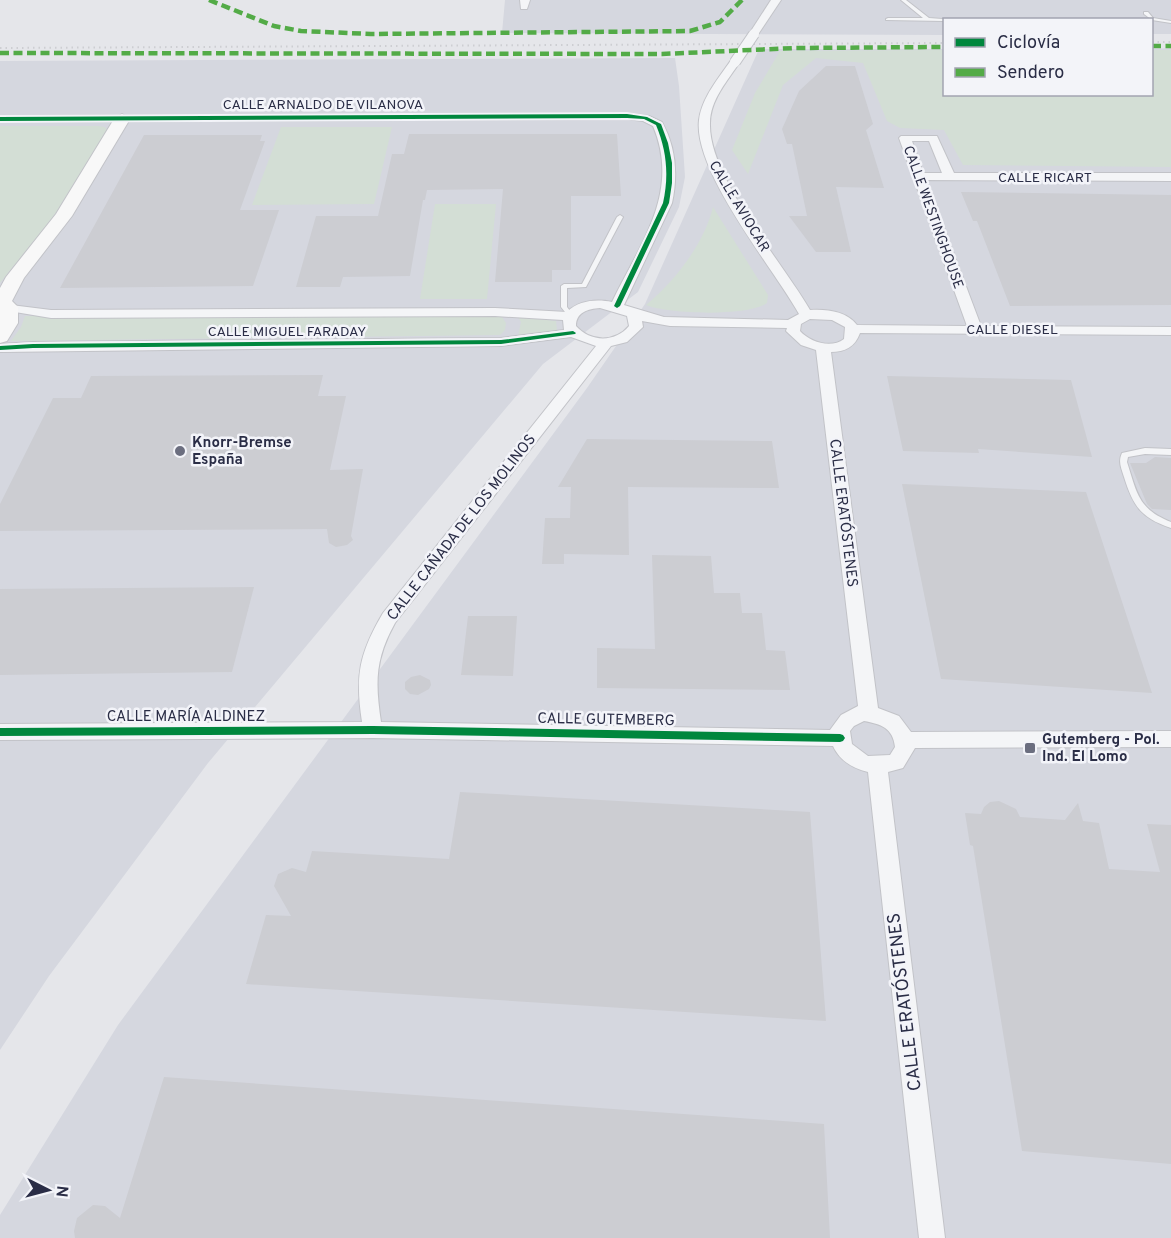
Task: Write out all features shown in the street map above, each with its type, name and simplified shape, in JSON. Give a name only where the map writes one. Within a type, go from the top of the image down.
[{"type":"street","name":"CALLE AVIOCAR","points":[[776,0],[714,93],[704,122],[706,142],[716,171],[801,319]]},
{"type":"street","name":"CALLE ARNALDO DE VILANOVA","points":[[0,119],[627,116],[645,118],[658,124],[664,139],[671,174],[670,187],[666,203],[617,306]]},
{"type":"street","points":[[0,337],[8,322],[3,304],[15,277],[63,216],[122,119]]},
{"type":"street","name":"CALLE WESTINGHOUSE","points":[[950,177],[933,138],[905,138],[975,329]]},
{"type":"street","name":"CALLE RICART","points":[[920,177],[1171,177]]},
{"type":"street","name":"CALLE MIGUEL FARADAY","points":[[3,304],[51,314],[506,312],[571,316]]},
{"type":"street","points":[[596,304],[617,306],[634,315],[668,321],[769,325],[801,319],[834,316],[842,319],[854,334],[846,344],[823,348],[810,345],[796,337],[769,332],[633,332],[617,341],[606,343],[587,340],[573,333],[569,327],[571,316],[576,310],[596,304]]},
{"type":"street","points":[[501,342],[513,331],[514,325],[506,312]]},
{"type":"street","points":[[633,332],[637,324],[634,315]]},
{"type":"street","points":[[796,337],[793,331],[801,319]]},
{"type":"street","name":"CALLE DIESEL","points":[[852,329],[1171,331]]},
{"type":"street","name":"CALLE MIGUEL FARADAY","points":[[0,348],[501,342],[573,333]]},
{"type":"street","name":"CALLE CAÑADA DE LOS MOLINOS","points":[[373,730],[365,683],[376,639],[389,618],[606,343]]},
{"type":"street","name":"CALLE ERATÓSTENES","points":[[823,348],[869,714]]},
{"type":"street","points":[[869,714],[885,717],[894,723],[905,740],[905,748],[896,762],[877,766],[856,760],[842,747],[840,729],[844,722],[852,716],[869,714]]},
{"type":"street","name":"CALLE MARÍA ALDINEZ","points":[[0,732],[373,730]]},
{"type":"street","name":"CALLE GUTEMBERG","points":[[373,730],[840,738]]},
{"type":"street","points":[[905,740],[1171,740]]},
{"type":"street","name":"CALLE ERATÓSTENES","points":[[877,766],[932,1238]]},
{"type":"lane","points":[[903,0],[928,20]]},
{"type":"lane","points":[[1146,13],[1151,18]]},
{"type":"lane","points":[[888,19],[943,20]]},
{"type":"lane","points":[[1153,19],[1171,22]]},
{"type":"lane","points":[[1153,24],[1171,27]]},
{"type":"lane","points":[[571,316],[564,307],[564,286],[584,286],[620,217]]},
{"type":"lane","points":[[1171,452],[1134,452],[1125,455],[1123,462],[1139,508],[1146,515],[1171,525]]},
{"type":"shaded area","points":[[505,0],[1171,0],[1171,34],[1153,34],[1153,18],[943,18],[943,35],[502,33]]},
{"type":"shaded area","points":[[1171,48],[1171,1238],[0,1238],[0,1215],[118,1025],[587,388],[645,304],[759,49],[943,49],[943,96],[1153,96],[1153,49]]},
{"type":"shaded area","points":[[943,50],[943,96],[1153,96],[1153,50],[1171,50],[1171,167],[963,165],[944,130],[900,128],[887,121],[863,63],[816,58],[783,85],[748,174],[732,150],[755,93],[780,51]]},
{"type":"shaded area","points":[[675,58],[685,177],[679,207],[638,292],[543,364],[208,763],[49,976],[0,1050],[0,61]]},
{"type":"shaded area","points":[[0,126],[98,126],[105,127],[107,130],[52,219],[0,283]]},
{"type":"shaded area","points":[[281,127],[392,127],[374,204],[252,205]]},
{"type":"shaded area","points":[[435,204],[496,204],[487,299],[420,299]]},
{"type":"shaded area","points":[[713,207],[768,295],[767,303],[743,310],[708,313],[646,305],[687,261],[703,235]]},
{"type":"shaded area","points":[[491,315],[502,317],[506,323],[505,330],[500,335],[11,341],[21,327],[25,316]]},
{"type":"shaded area","points":[[518,317],[556,321],[557,330],[518,336],[521,322]]},
{"type":"building","points":[[826,66],[855,66],[873,124],[866,130],[884,188],[836,187],[851,252],[816,252],[789,216],[807,216],[792,144],[787,144],[782,129],[799,91]]},
{"type":"building","points":[[409,134],[617,134],[621,196],[571,196],[571,270],[552,270],[552,282],[495,282],[503,189],[427,190],[425,200],[423,200],[410,276],[343,277],[340,287],[296,287],[316,216],[378,216],[392,154],[404,154]]},
{"type":"building","points":[[144,135],[262,135],[260,141],[265,141],[240,210],[279,210],[253,286],[60,288]]},
{"type":"building","points":[[961,192],[1171,195],[1171,305],[1010,306],[977,221],[973,221]]},
{"type":"building","name":"Knorr-Bremse España","points":[[323,375],[318,396],[346,396],[330,470],[363,469],[351,536],[353,540],[347,545],[336,547],[329,543],[327,529],[0,531],[0,504],[53,398],[81,398],[91,376]]},
{"type":"building","points":[[887,376],[1071,380],[1092,457],[978,449],[979,453],[903,451]]},
{"type":"building","points":[[587,439],[772,441],[779,488],[628,487],[629,555],[564,554],[564,564],[542,564],[545,518],[570,518],[571,487],[558,487]]},
{"type":"building","points":[[1155,457],[1171,458],[1171,510],[1152,509],[1147,504],[1130,463],[1146,463]]},
{"type":"building","points":[[902,484],[1086,492],[1152,693],[941,679]]},
{"type":"building","points":[[652,555],[711,556],[714,593],[740,593],[742,613],[762,613],[766,650],[785,651],[790,690],[597,688],[597,648],[655,649]]},
{"type":"building","points":[[254,587],[232,672],[0,675],[0,589]]},
{"type":"building","points":[[468,616],[517,616],[513,676],[461,675]]},
{"type":"building","points":[[420,675],[430,680],[429,689],[418,695],[410,694],[405,689],[405,682],[411,677]]},
{"type":"building","points":[[460,792],[810,812],[826,1021],[246,984],[266,915],[291,916],[274,886],[278,874],[292,868],[306,872],[312,851],[449,859]]},
{"type":"building","points":[[999,801],[1016,809],[1020,817],[1065,820],[1078,803],[1083,821],[1099,823],[1109,869],[1160,872],[1147,824],[1171,825],[1171,1164],[1022,1151],[973,846],[970,845],[965,813],[981,814],[990,802]]},
{"type":"building","points":[[164,1077],[824,1124],[830,1238],[75,1238],[77,1218],[93,1205],[105,1206],[120,1218]]},
{"type":"railway","points":[[1153,42],[1171,42]]},
{"type":"railway","points":[[0,48],[943,43]]},
{"type":"marked path","points":[[209,0],[274,26],[301,31],[371,34],[690,31],[720,22],[742,0]]},
{"type":"marked path","points":[[1153,46],[1171,46]]},
{"type":"marked path","points":[[0,53],[662,54],[795,48],[943,47]]},
{"type":"cycle path","points":[[0,119],[627,116],[645,118],[658,124],[665,143],[670,173],[668,193],[666,203],[617,306]]},
{"type":"cycle path","points":[[0,348],[501,342],[573,333]]},
{"type":"cycle path","points":[[0,732],[373,730],[840,738]]},
{"type":"place","name":"Knorr-Bremse España","points":[[180,451]]},
{"type":"place","name":"Gutemberg - Pol. Ind. El Lomo","points":[[1030,748]]}]
